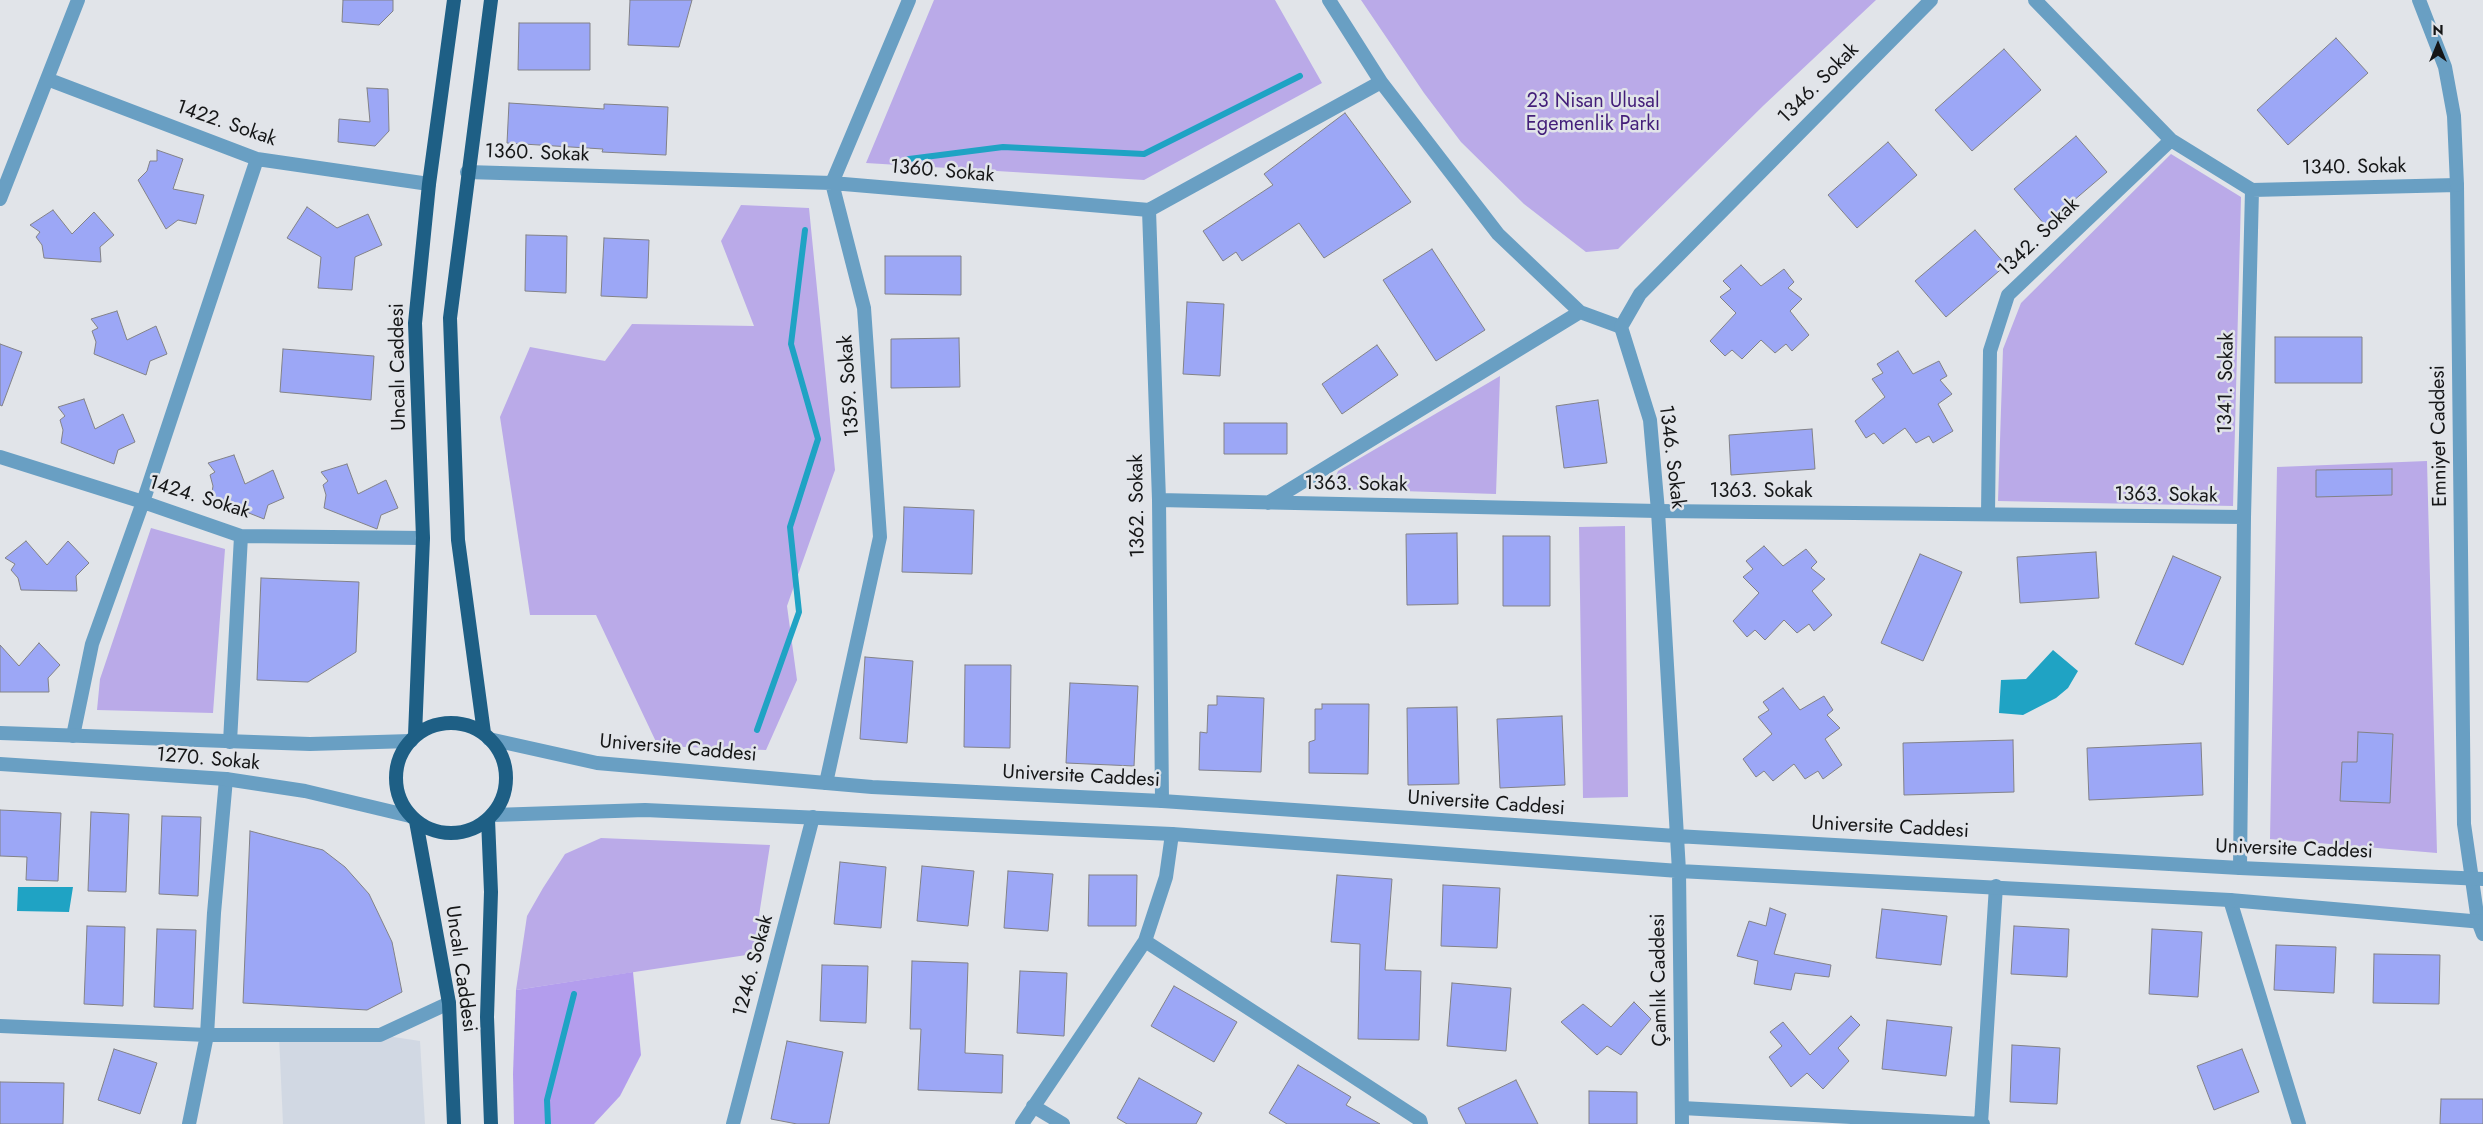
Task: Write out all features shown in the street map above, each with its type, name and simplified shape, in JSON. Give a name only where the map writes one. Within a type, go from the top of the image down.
[{"type":"main road","name":"Uncalı Caddesi","points":[[413,738],[423,538],[415,323],[429,184],[454,0]]},
{"type":"main road","points":[[487,736],[458,540],[450,318],[490,0]]},
{"type":"main road","points":[[450,722],[468,725],[487,736],[497,746],[505,763],[507,782],[503,800],[491,817],[479,827],[462,833],[443,834],[426,828],[413,818],[400,802],[395,785],[396,766],[403,749],[413,738],[431,726],[450,722]]},
{"type":"main road","name":"Uncalı Caddesi","points":[[491,817],[487,1017],[491,1124]]},
{"type":"main road","name":"Uncalı Caddesi","points":[[413,818],[448,1003],[454,1124]]},
{"type":"street","points":[[0,198],[78,0]]},
{"type":"street","points":[[832,182],[909,0]]},
{"type":"street","points":[[1329,0],[1381,82],[1498,234],[1580,312],[1621,327]]},
{"type":"street","name":"1346. Sokak","points":[[1676,836],[1658,511],[1650,420],[1621,327],[1640,294],[1931,0]]},
{"type":"street","points":[[2035,0],[2172,140],[2252,190]]},
{"type":"street","name":"Emniyet Caddesi","points":[[2419,0],[2445,67],[2454,116],[2457,185],[2464,824],[2480,875],[2480,921],[2483,934]]},
{"type":"street","name":"1422. Sokak","points":[[47,79],[257,160],[429,184]]},
{"type":"street","points":[[1149,210],[1381,82]]},
{"type":"street","name":"1342. Sokak","points":[[1988,514],[1990,351],[2008,295],[2172,140]]},
{"type":"street","points":[[73,736],[92,644],[144,502],[257,160]]},
{"type":"street","name":"1360. Sokak","points":[[467,172],[832,182],[1149,210]]},
{"type":"street","name":"1359. Sokak","points":[[826,783],[880,537],[864,308],[832,182]]},
{"type":"street","name":"1340. Sokak","points":[[2252,190],[2457,185]]},
{"type":"street","name":"1341. Sokak","points":[[2240,868],[2244,516],[2252,190]]},
{"type":"street","name":"1362. Sokak","points":[[1149,210],[1158,500],[1162,801]]},
{"type":"street","points":[[1268,504],[1580,312]]},
{"type":"street","name":"1424. Sokak","points":[[0,457],[144,502],[241,536],[423,538]]},
{"type":"street","name":"1363. Sokak","points":[[1158,500],[1268,504],[1658,511],[2244,516]]},
{"type":"street","points":[[230,742],[241,536]]},
{"type":"street","name":"1270. Sokak","points":[[0,733],[310,744],[413,738]]},
{"type":"street","name":"Universite Caddesi","points":[[487,736],[597,763],[826,783],[1162,801],[1676,836],[2240,868],[2480,875]]},
{"type":"street","name":"1270. Sokak","points":[[0,764],[226,779],[305,791],[413,818]]},
{"type":"street","points":[[189,1124],[207,1035],[214,913],[226,779]]},
{"type":"street","points":[[491,817],[645,810],[1172,834],[1679,870],[2230,900],[2480,921]]},
{"type":"street","name":"1246. Sokak","points":[[733,1124],[813,817]]},
{"type":"street","points":[[1022,1124],[1145,941],[1166,877],[1172,834]]},
{"type":"street","name":"Çamlık Caddesi","points":[[1676,836],[1679,870],[1682,1124]]},
{"type":"street","points":[[1682,1108],[1982,1124],[1996,886]]},
{"type":"street","points":[[2230,900],[2299,1124]]},
{"type":"street","points":[[1145,941],[1420,1120],[1421,1124]]},
{"type":"street","points":[[0,1026],[207,1035],[380,1035],[448,1003]]},
{"type":"street","points":[[1033,1106],[1063,1124]]},
{"type":"shaded area","points":[[633,972],[641,1055],[620,1096],[594,1124],[514,1124],[513,1074],[516,990]]},
{"type":"shaded area","points":[[380,1035],[420,1041],[425,1124],[283,1124],[279,1036]]},
{"type":"green space","points":[[934,0],[1275,0],[1322,83],[1144,180],[866,163]]},
{"type":"green space","name":"23 Nisan Ulusal Egemenlik Parkı","points":[[1361,0],[1876,0],[1764,105],[1618,249],[1586,252],[1524,204],[1461,142],[1424,93]]},
{"type":"green space","points":[[2171,154],[2241,197],[2233,506],[1998,501],[2003,349],[2021,303]]},
{"type":"green space","points":[[741,205],[809,208],[835,470],[787,606],[797,680],[766,750],[658,746],[596,615],[530,615],[500,417],[530,347],[605,361],[632,324],[754,326],[721,241]]},
{"type":"green space","points":[[1500,376],[1496,494],[1338,489],[1335,479],[1338,471]]},
{"type":"green space","points":[[2427,461],[2437,853],[2270,839],[2277,467]]},
{"type":"green space","points":[[1625,526],[1628,797],[1583,798],[1579,527]]},
{"type":"green space","points":[[151,528],[225,549],[213,713],[97,710],[100,679]]},
{"type":"green space","points":[[601,838],[770,845],[753,954],[516,990],[527,916],[565,854]]},
{"type":"water","points":[[2053,650],[2078,671],[2068,688],[2056,698],[2023,715],[1999,713],[2001,680],[2026,679]]},
{"type":"water","points":[[18,887],[73,887],[69,912],[17,911]]},
{"type":"building","points":[[343,0],[393,0],[393,11],[379,25],[342,22]]},
{"type":"building","points":[[630,0],[692,0],[679,47],[628,45]]},
{"type":"building","points":[[519,23],[590,23],[590,70],[518,70]]},
{"type":"building","points":[[2336,38],[2368,73],[2288,145],[2257,110]]},
{"type":"building","points":[[2004,49],[2041,90],[1972,151],[1935,110]]},
{"type":"building","points":[[367,88],[388,89],[389,131],[375,146],[338,142],[339,119],[370,122]]},
{"type":"building","points":[[509,103],[604,109],[604,104],[668,107],[666,155],[602,152],[603,149],[507,143]]},
{"type":"building","points":[[1345,113],[1411,202],[1324,258],[1299,223],[1242,261],[1236,252],[1223,261],[1203,231],[1273,185],[1264,174]]},
{"type":"building","points":[[2076,136],[2107,172],[2045,225],[2014,189]]},
{"type":"building","points":[[1888,142],[1917,175],[1857,228],[1828,195]]},
{"type":"building","points":[[157,150],[183,159],[173,189],[204,195],[196,224],[178,220],[166,229],[138,180],[147,171],[150,161],[157,161]]},
{"type":"building","points":[[307,207],[337,228],[368,214],[382,245],[355,257],[352,290],[318,288],[321,257],[287,238]]},
{"type":"building","points":[[53,210],[72,234],[94,212],[114,235],[100,247],[101,262],[44,258],[42,245],[36,237],[40,232],[30,225]]},
{"type":"building","points":[[1975,230],[2006,265],[1946,317],[1915,281]]},
{"type":"building","points":[[526,235],[567,236],[566,293],[525,291]]},
{"type":"building","points":[[604,238],[649,240],[647,298],[601,296]]},
{"type":"building","points":[[1432,249],[1485,330],[1436,361],[1383,280]]},
{"type":"building","points":[[885,256],[961,256],[961,295],[885,294]]},
{"type":"building","points":[[1741,265],[1761,286],[1784,269],[1794,282],[1788,288],[1802,299],[1790,311],[1809,335],[1792,351],[1786,344],[1775,353],[1761,340],[1742,359],[1732,350],[1725,356],[1710,341],[1736,313],[1720,297],[1731,289],[1723,281]]},
{"type":"building","points":[[1187,302],[1224,304],[1220,376],[1183,374]]},
{"type":"building","points":[[117,311],[127,340],[156,326],[167,354],[150,361],[146,375],[94,354],[96,342],[92,331],[98,328],[91,319]]},
{"type":"building","points":[[2275,337],[2362,337],[2362,383],[2275,383]]},
{"type":"building","points":[[959,338],[960,387],[891,388],[891,339]]},
{"type":"building","points":[[0,344],[22,352],[2,406],[0,405]]},
{"type":"building","points":[[1377,345],[1398,375],[1342,414],[1322,384]]},
{"type":"building","points":[[283,349],[374,356],[371,400],[280,392]]},
{"type":"building","points":[[1898,351],[1913,374],[1939,361],[1947,376],[1940,380],[1952,394],[1938,404],[1953,431],[1933,443],[1929,436],[1916,443],[1905,428],[1883,444],[1874,433],[1866,438],[1855,421],[1885,397],[1872,379],[1883,373],[1877,364]]},
{"type":"building","points":[[84,399],[95,429],[123,414],[135,442],[118,450],[114,464],[61,443],[63,430],[60,420],[65,416],[58,407]]},
{"type":"building","points":[[1598,400],[1607,463],[1564,468],[1556,406]]},
{"type":"building","points":[[1224,423],[1287,423],[1287,454],[1224,454]]},
{"type":"building","points":[[1812,429],[1815,469],[1731,475],[1729,435]]},
{"type":"building","points":[[234,455],[245,484],[273,470],[284,498],[268,505],[264,519],[211,498],[213,486],[210,475],[215,472],[208,463]]},
{"type":"building","points":[[347,464],[358,494],[386,480],[398,508],[381,515],[377,529],[324,508],[326,495],[323,485],[328,481],[321,472]]},
{"type":"building","points":[[2392,469],[2392,495],[2316,497],[2316,470]]},
{"type":"building","points":[[904,507],[974,510],[972,574],[902,572]]},
{"type":"building","points":[[1457,533],[1458,604],[1407,605],[1406,534]]},
{"type":"building","points":[[1503,536],[1550,536],[1550,606],[1503,606]]},
{"type":"building","points":[[26,541],[47,565],[68,541],[89,563],[76,576],[77,591],[21,590],[18,578],[11,570],[15,564],[5,558]]},
{"type":"building","points":[[1764,546],[1783,566],[1806,549],[1817,562],[1811,568],[1825,579],[1812,591],[1832,615],[1814,631],[1809,624],[1797,633],[1784,620],[1765,640],[1755,630],[1747,637],[1733,621],[1759,593],[1743,577],[1753,569],[1746,561]]},
{"type":"building","points":[[2096,552],[2099,598],[2020,603],[2017,557]]},
{"type":"building","points":[[1920,554],[1962,572],[1923,661],[1881,643]]},
{"type":"building","points":[[2173,556],[2221,577],[2183,665],[2135,644]]},
{"type":"building","points":[[261,578],[359,582],[356,652],[308,682],[257,680]]},
{"type":"building","points":[[39,643],[60,665],[48,678],[49,692],[0,692],[0,645],[19,666]]},
{"type":"building","points":[[865,657],[913,661],[907,743],[860,739]]},
{"type":"building","points":[[965,665],[1011,665],[1010,748],[964,747]]},
{"type":"building","points":[[1070,683],[1138,686],[1134,766],[1066,763]]},
{"type":"building","points":[[1783,688],[1800,710],[1824,696],[1833,710],[1827,715],[1840,728],[1825,739],[1842,765],[1823,779],[1818,771],[1805,779],[1794,764],[1773,781],[1764,771],[1756,777],[1743,759],[1772,734],[1758,717],[1769,710],[1763,702]]},
{"type":"building","points":[[1217,696],[1264,698],[1261,772],[1199,770],[1200,732],[1207,733],[1208,705],[1217,705]]},
{"type":"building","points":[[1322,704],[1369,704],[1368,774],[1309,773],[1309,742],[1315,740],[1315,709],[1322,709]]},
{"type":"building","points":[[1457,707],[1459,784],[1408,785],[1407,708]]},
{"type":"building","points":[[1562,716],[1565,785],[1500,788],[1497,719]]},
{"type":"building","points":[[2358,732],[2393,734],[2390,803],[2340,801],[2342,762],[2357,762]]},
{"type":"building","points":[[2013,740],[2014,792],[1904,795],[1903,743]]},
{"type":"building","points":[[2201,743],[2203,795],[2089,800],[2087,748]]},
{"type":"building","points":[[0,810],[61,813],[58,881],[26,880],[27,857],[0,856]]},
{"type":"building","points":[[91,812],[129,814],[126,892],[88,891]]},
{"type":"building","points":[[162,816],[201,817],[198,896],[159,894]]},
{"type":"building","points":[[250,831],[323,850],[345,867],[369,894],[392,942],[402,992],[367,1010],[243,1003]]},
{"type":"building","points":[[840,862],[886,867],[881,928],[834,924]]},
{"type":"building","points":[[922,866],[974,871],[968,926],[917,921]]},
{"type":"building","points":[[1008,871],[1053,874],[1048,931],[1004,928]]},
{"type":"building","points":[[1089,875],[1137,875],[1136,926],[1088,926]]},
{"type":"building","points":[[1337,875],[1392,879],[1385,970],[1421,971],[1419,1040],[1358,1039],[1360,944],[1331,942]]},
{"type":"building","points":[[1443,885],[1500,888],[1497,948],[1441,946]]},
{"type":"building","points":[[1770,908],[1786,914],[1774,954],[1831,965],[1829,977],[1795,973],[1791,990],[1754,984],[1758,961],[1737,956],[1749,921],[1766,926]]},
{"type":"building","points":[[1882,909],[1947,916],[1941,965],[1876,958]]},
{"type":"building","points":[[87,926],[125,927],[123,1006],[84,1004]]},
{"type":"building","points":[[2014,926],[2069,929],[2067,977],[2011,974]]},
{"type":"building","points":[[157,929],[196,930],[193,1009],[154,1007]]},
{"type":"building","points":[[2152,929],[2202,932],[2198,997],[2149,994]]},
{"type":"building","points":[[2276,945],[2336,947],[2334,993],[2274,990]]},
{"type":"building","points":[[2374,954],[2440,955],[2439,1004],[2373,1003]]},
{"type":"building","points":[[912,961],[968,963],[965,1053],[1003,1055],[1002,1093],[918,1090],[921,1029],[910,1029]]},
{"type":"building","points":[[822,965],[868,966],[866,1023],[820,1021]]},
{"type":"building","points":[[1020,971],[1067,973],[1064,1036],[1017,1033]]},
{"type":"building","points":[[1452,983],[1511,988],[1506,1051],[1447,1046]]},
{"type":"building","points":[[1174,986],[1237,1022],[1214,1062],[1151,1026]]},
{"type":"building","points":[[1634,1002],[1651,1019],[1621,1055],[1607,1046],[1597,1055],[1561,1022],[1583,1004],[1611,1027]]},
{"type":"building","points":[[1851,1016],[1860,1025],[1838,1048],[1849,1061],[1823,1089],[1807,1073],[1791,1087],[1769,1057],[1782,1046],[1770,1032],[1783,1022],[1810,1055]]},
{"type":"building","points":[[1887,1020],[1952,1027],[1946,1076],[1882,1069]]},
{"type":"building","points":[[787,1041],[843,1052],[829,1124],[797,1124],[771,1119]]},
{"type":"building","points":[[2012,1045],[2060,1048],[2057,1104],[2010,1102]]},
{"type":"building","points":[[114,1049],[157,1063],[140,1114],[98,1100]]},
{"type":"building","points":[[2242,1049],[2259,1092],[2214,1110],[2197,1066]]},
{"type":"building","points":[[1298,1065],[1351,1097],[1346,1105],[1380,1124],[1287,1124],[1269,1113]]},
{"type":"building","points":[[1139,1078],[1202,1113],[1196,1124],[1127,1124],[1117,1118]]},
{"type":"building","points":[[1516,1080],[1538,1124],[1466,1124],[1458,1108]]},
{"type":"building","points":[[0,1082],[64,1083],[63,1124],[0,1124]]},
{"type":"building","points":[[1589,1091],[1637,1092],[1637,1124],[1589,1124]]},
{"type":"building","points":[[2441,1099],[2483,1099],[2483,1124],[2440,1124]]},
{"type":"waterway","points":[[909,159],[1003,147],[1144,154],[1300,76]]},
{"type":"waterway","points":[[757,730],[799,612],[790,527],[818,439],[791,344],[805,230]]},
{"type":"waterway","points":[[548,1124],[547,1100],[574,994]]}]
